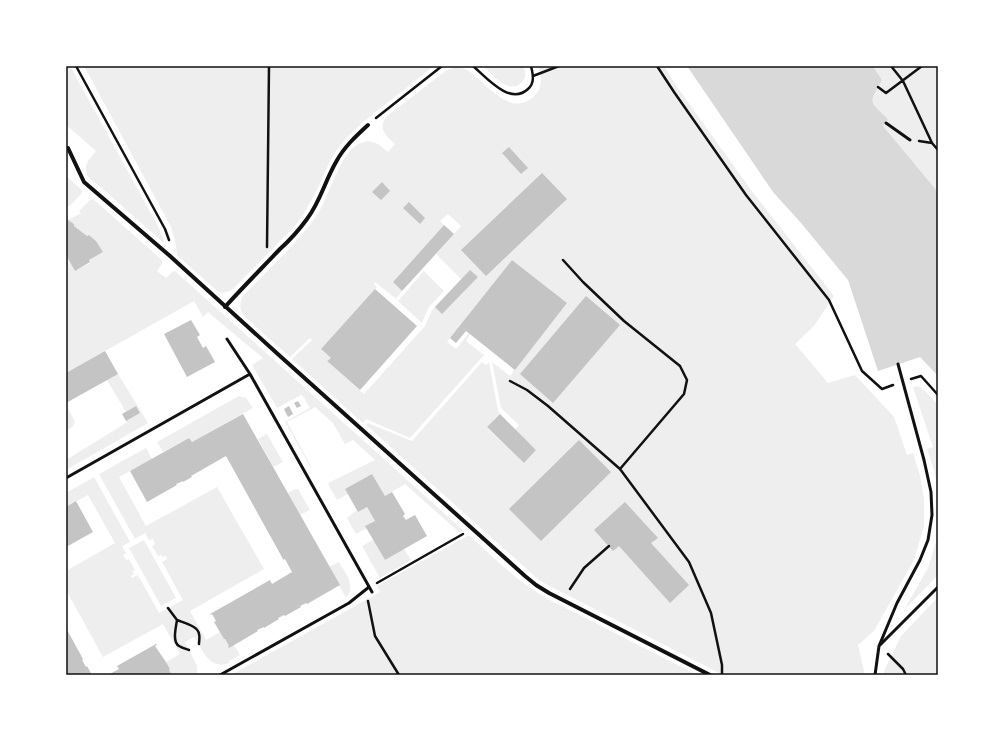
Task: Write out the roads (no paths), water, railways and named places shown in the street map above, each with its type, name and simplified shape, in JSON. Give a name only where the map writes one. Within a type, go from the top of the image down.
[{"type":"street","points":[[225,307],[308,219],[342,151],[368,125]]},
{"type":"street","points":[[68,148],[84,182],[170,256],[525,576],[543,589],[710,675]]},
{"type":"lane","points":[[886,123],[910,140]]},
{"type":"lane","points":[[226,339],[250,374],[372,592]]},
{"type":"lane","points":[[875,675],[879,646],[897,604],[920,560],[928,540],[932,515],[929,486],[924,460],[898,364]]},
{"type":"lane","points":[[66,478],[250,374]]},
{"type":"lane","points":[[220,675],[349,603],[369,587]]},
{"type":"lane","points":[[879,646],[938,587]]}]
